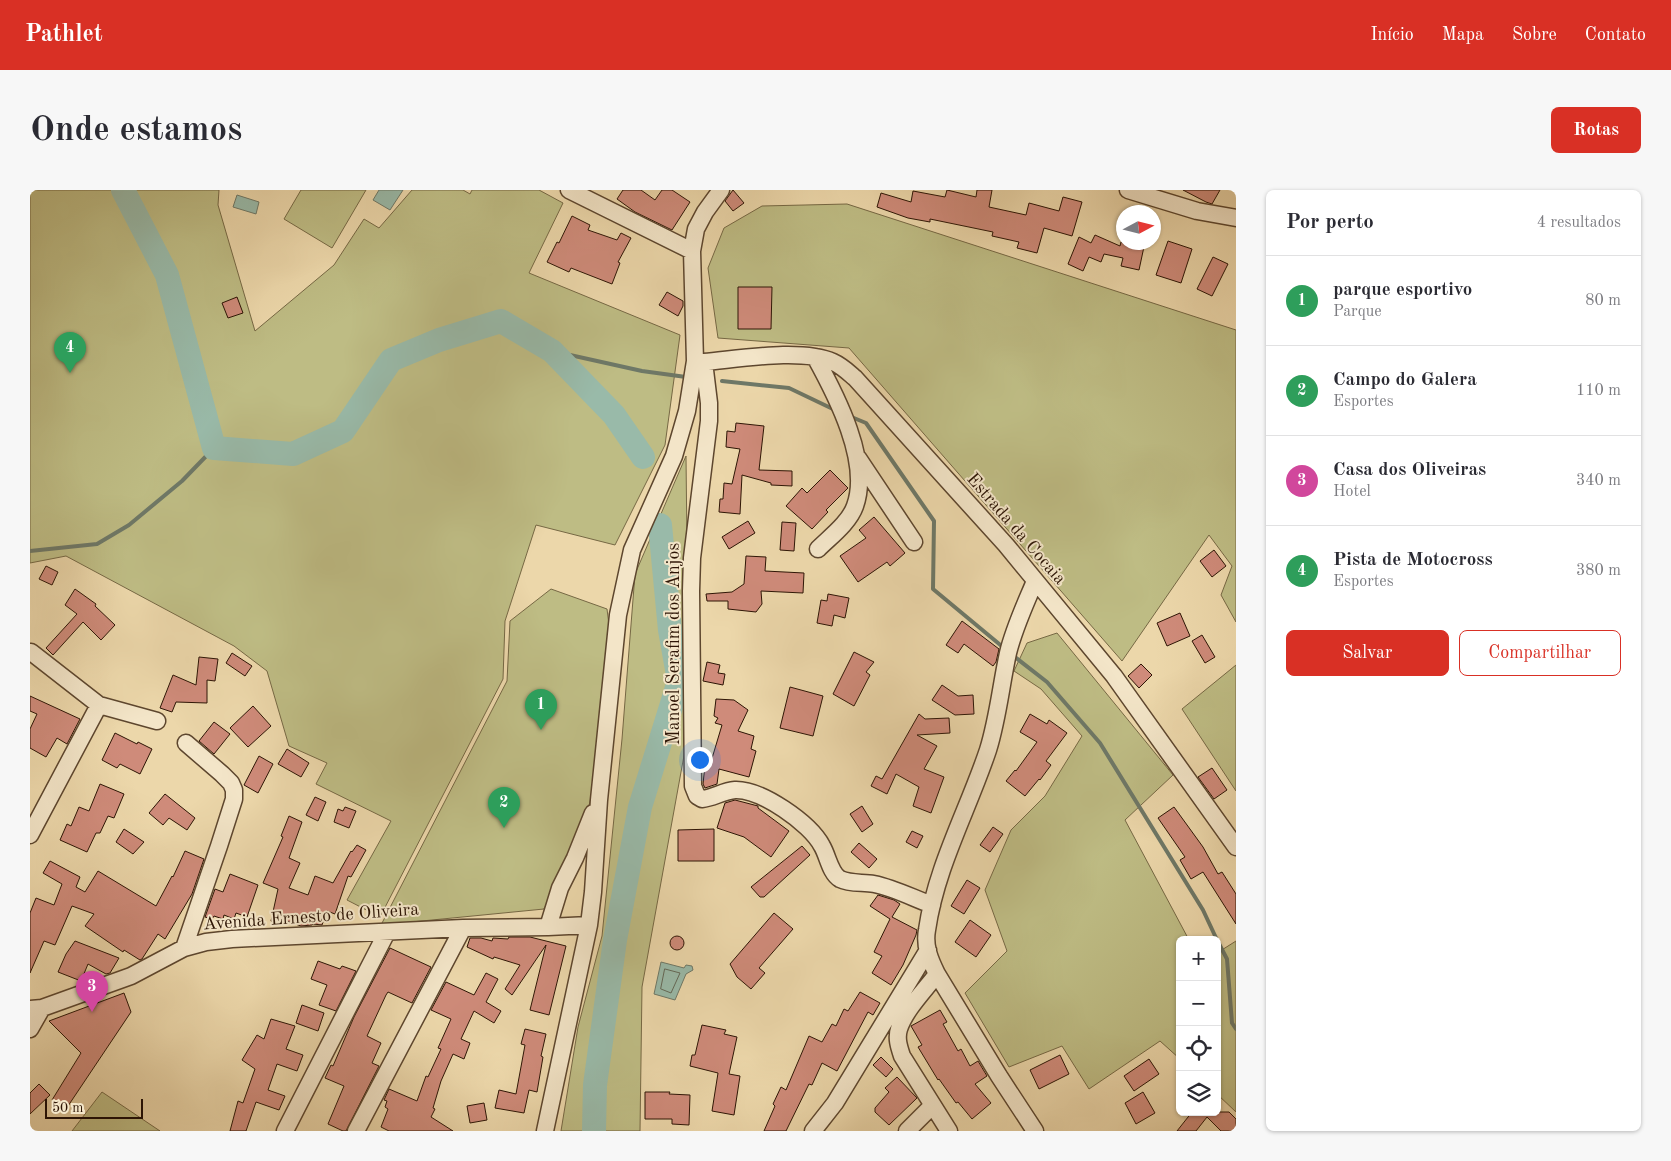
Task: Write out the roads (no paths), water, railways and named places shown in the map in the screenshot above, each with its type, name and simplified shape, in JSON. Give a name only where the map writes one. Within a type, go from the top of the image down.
[{"type":"street","points":[[569,190],[692,251]]},
{"type":"street","points":[[545,1131],[589,925],[599,800],[618,614],[625,575],[632,550],[674,456],[687,411],[699,361],[692,251],[696,229],[721,190]]},
{"type":"street","points":[[1128,190],[1197,210],[1236,218]]},
{"type":"street","name":"Estrada da Cocaia","points":[[699,361],[788,356],[815,358],[837,364],[855,378],[1006,545],[1114,676],[1236,847]]},
{"type":"street","points":[[815,358],[844,414],[855,454],[858,474],[858,493],[854,507],[847,519],[818,549]]},
{"type":"street","name":"Manoel Serafim dos Anjos","points":[[699,361],[710,403],[692,558],[694,792],[702,799],[734,790],[756,795],[788,812],[805,824],[818,838],[828,856],[834,873],[840,879],[850,882],[875,884],[932,905]]},
{"type":"street","points":[[855,454],[914,542]]},
{"type":"street","points":[[1035,581],[1020,616],[1009,652],[988,749],[950,847],[932,905],[926,933],[928,950],[937,974],[1035,1131]]},
{"type":"street","points":[[31,652],[99,705],[157,722]]},
{"type":"street","points":[[30,835],[99,705]]},
{"type":"street","points":[[184,948],[234,799],[234,790],[231,783],[186,743]]},
{"type":"street","points":[[548,927],[560,888],[575,858],[599,800]]},
{"type":"street","name":"Avenida Ernesto de Oliveira","points":[[36,1008],[131,976],[184,948],[206,942],[232,939],[463,928],[589,925]]},
{"type":"street","points":[[356,1131],[463,928]]},
{"type":"street","points":[[285,1131],[387,932]]},
{"type":"street","points":[[813,1131],[834,1103],[928,950]]},
{"type":"street","points":[[937,974],[905,1016],[898,1030],[898,1044],[902,1056],[949,1131]]},
{"type":"street","points":[[30,1029],[36,1008]]},
{"type":"street","points":[[908,1131],[932,1106]]},
{"type":"water","points":[[379,190],[403,190],[390,210],[373,200]]},
{"type":"water","points":[[237,195],[259,202],[256,214],[233,207]]},
{"type":"water","points":[[661,962],[684,968],[686,965],[692,966],[693,970],[686,974],[675,1000],[654,994]]},
{"type":"waterway","points":[[123,190],[167,275],[214,448],[293,454],[343,431],[391,360],[439,340],[501,321],[552,351],[614,415],[643,457]]},
{"type":"waterway","points":[[552,351],[642,371],[686,377]]},
{"type":"waterway","points":[[722,381],[789,388],[835,410]]},
{"type":"waterway","points":[[849,416],[866,423],[934,521],[933,589],[1004,648]]},
{"type":"waterway","points":[[30,551],[97,544],[129,525],[182,481],[214,448]]},
{"type":"waterway","points":[[594,1131],[595,1085],[615,940],[640,807],[679,681],[670,630],[660,525]]},
{"type":"waterway","points":[[1011,654],[1047,682],[1100,743],[1203,910],[1215,936]]},
{"type":"waterway","points":[[1221,948],[1227,959],[1232,1023],[1236,1029]]},
{"type":"place","name":"Pista de Motocross","points":[[70,373]]},
{"type":"place","name":"parque esportivo","points":[[541,730]]},
{"type":"place","name":"Campo do Galera","points":[[504,828]]},
{"type":"place","name":"Casa dos Oliveiras","points":[[92,1012]]}]
